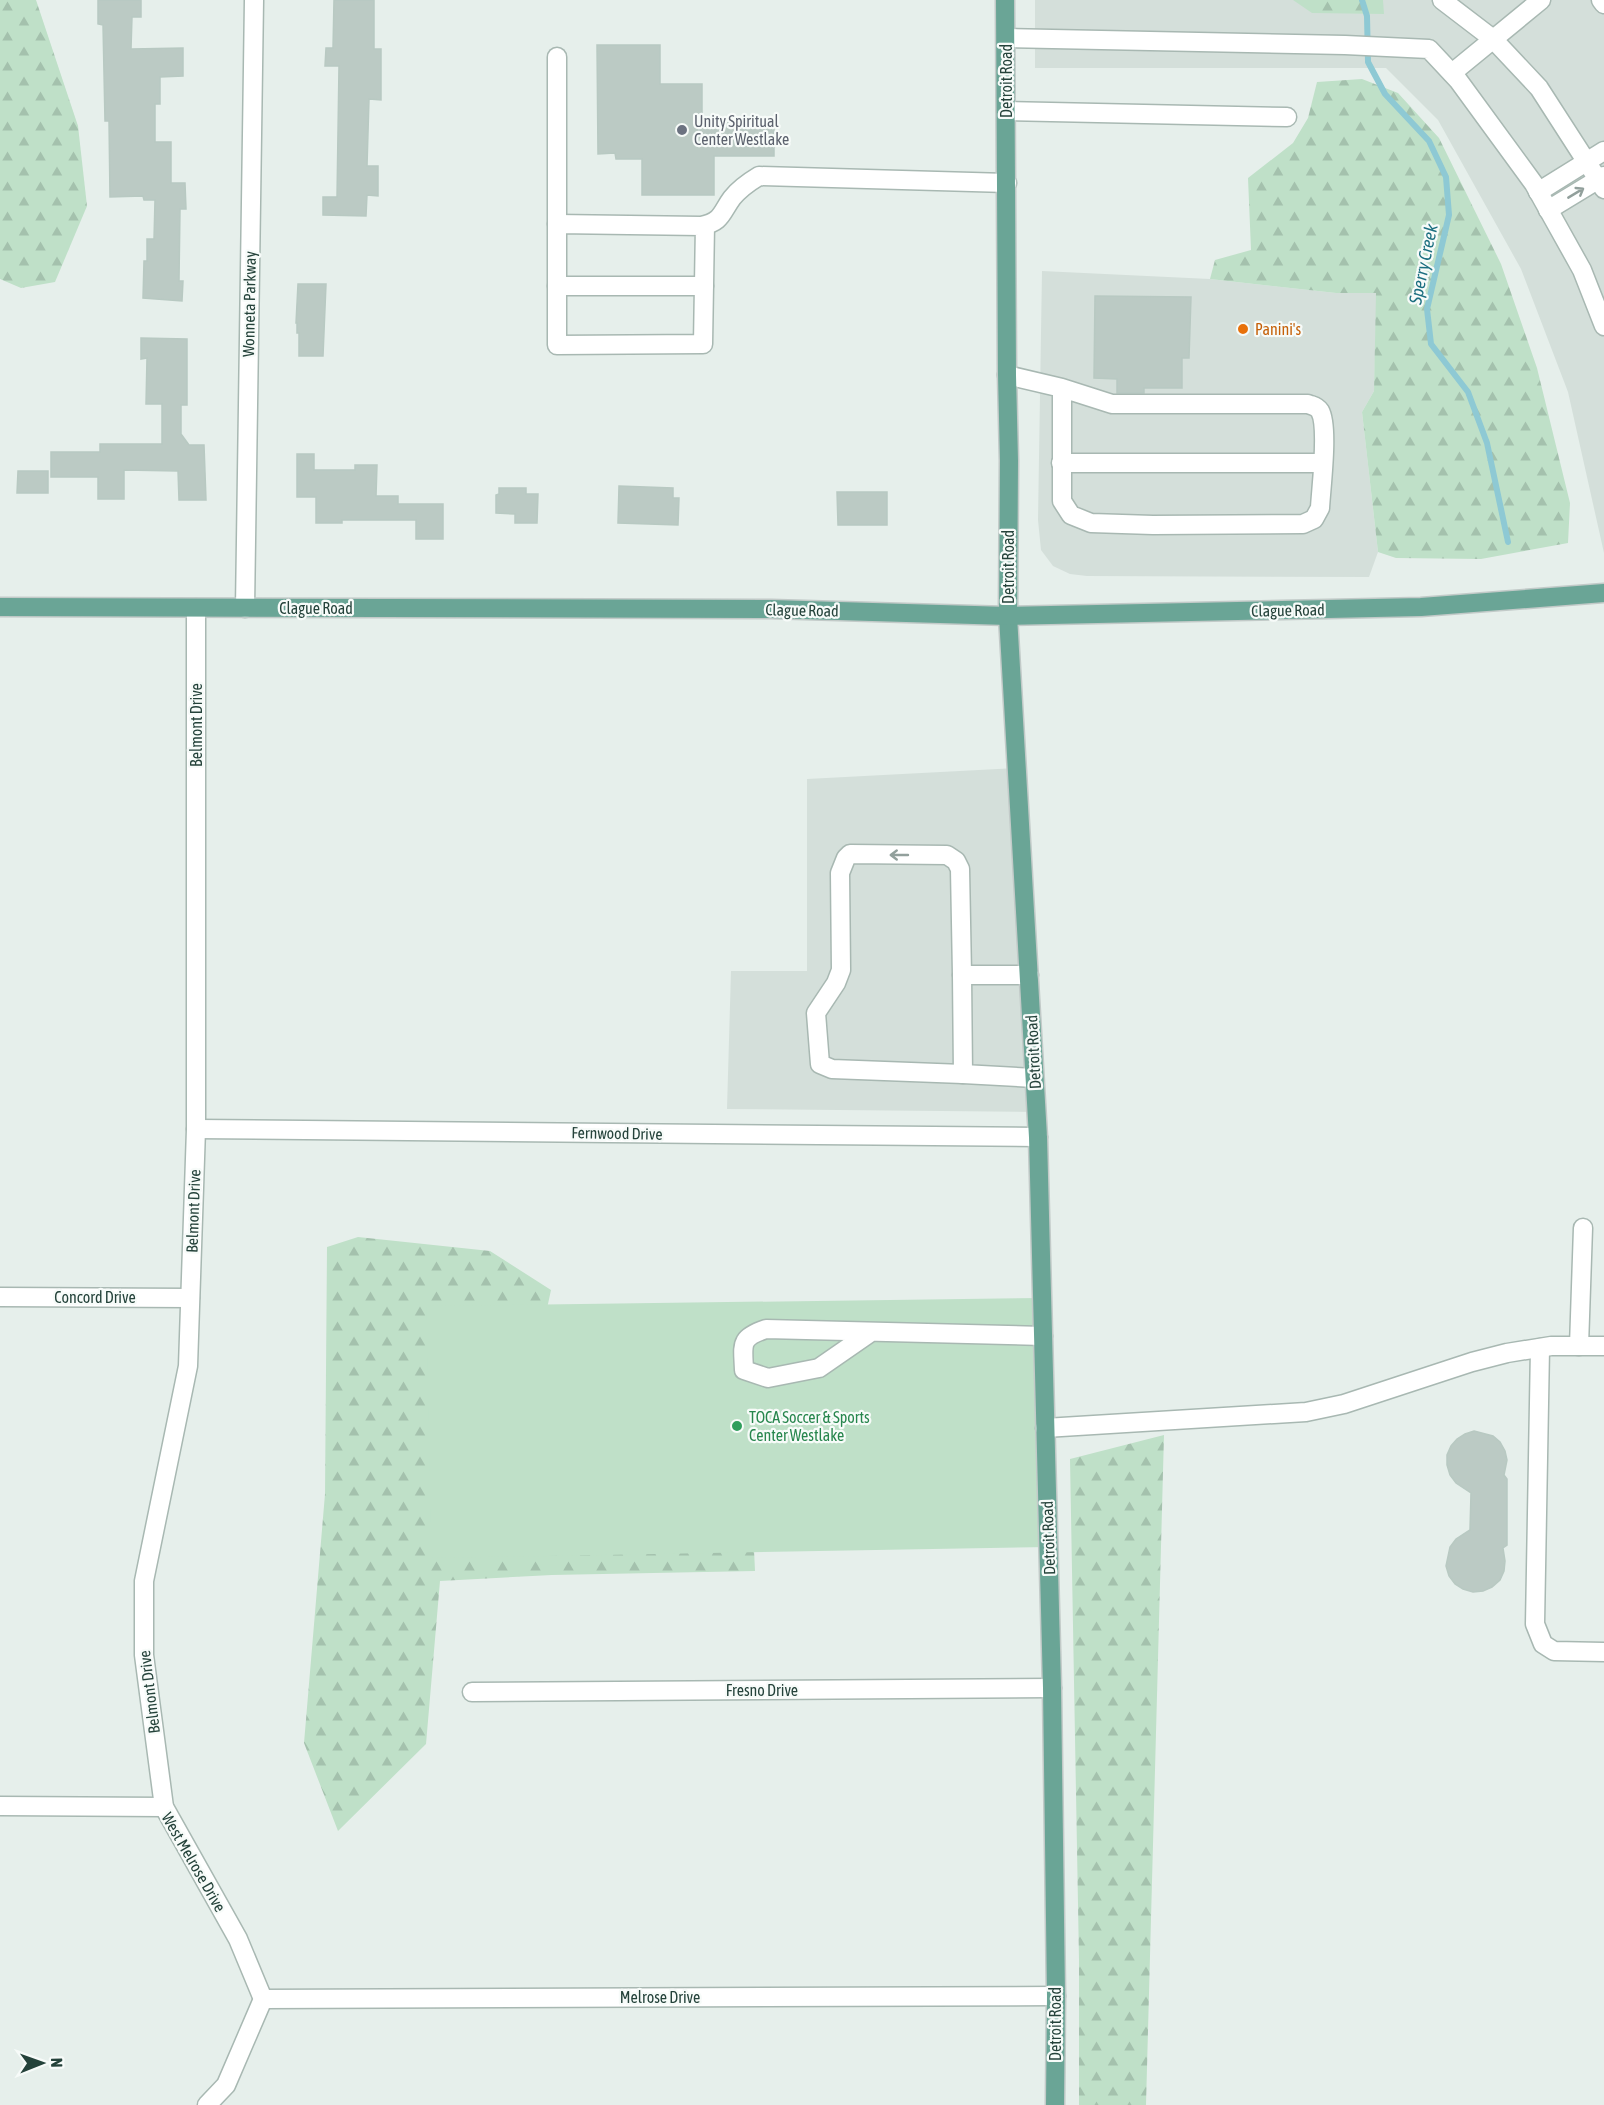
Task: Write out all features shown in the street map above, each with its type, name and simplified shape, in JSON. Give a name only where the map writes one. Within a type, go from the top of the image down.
[{"type":"main road","name":"Detroit Road","points":[[1005,0],[1008,616],[1038,1137],[1052,1688],[1055,2105]]},
{"type":"main road","name":"Clague Road","points":[[0,607],[771,609],[1008,616],[1421,607],[1604,593]]},
{"type":"street","name":"Wonneta Parkway","points":[[245,608],[254,0]]},
{"type":"street","points":[[1442,0],[1493,39],[1539,88],[1602,182],[1548,210]]},
{"type":"street","points":[[1452,73],[1541,0]]},
{"type":"street","points":[[1601,0],[1604,4]]},
{"type":"street","points":[[1006,38],[1390,46],[1429,49],[1452,73],[1538,192],[1582,270],[1604,326]]},
{"type":"street","points":[[557,57],[557,345],[703,344],[705,225]]},
{"type":"street","points":[[1006,111],[1287,117]]},
{"type":"street","points":[[1538,192],[1604,151]]},
{"type":"street","points":[[557,224],[713,224],[741,188],[759,176],[1007,183]]},
{"type":"street","points":[[557,286],[704,286]]},
{"type":"street","points":[[1007,375],[1062,388],[1112,404],[1308,404],[1317,407],[1321,412],[1324,431],[1320,508],[1314,519],[1303,524],[1091,523],[1071,515],[1062,501],[1062,388]]},
{"type":"street","points":[[1061,463],[1322,463]]},
{"type":"street","name":"Belmont Drive","points":[[164,1807],[144,1655],[144,1581],[188,1366],[196,1129],[196,608]]},
{"type":"street","points":[[963,1074],[960,869],[956,861],[947,855],[850,854],[840,873],[841,970],[836,983],[816,1013],[820,1064],[832,1070],[1034,1078]]},
{"type":"street","points":[[962,975],[1029,975]]},
{"type":"street","name":"Fernwood Drive","points":[[196,1129],[1038,1137]]},
{"type":"street","points":[[1579,1346],[1583,1228]]},
{"type":"street","name":"Concord Drive","points":[[0,1297],[190,1298]]},
{"type":"street","points":[[871,1332],[819,1368],[768,1378],[744,1370],[743,1345],[751,1335],[766,1329],[1043,1336]]},
{"type":"street","points":[[1046,1428],[1306,1412],[1344,1404],[1472,1362],[1507,1353],[1540,1348],[1604,1346]]},
{"type":"street","points":[[1540,1348],[1535,1624],[1543,1644],[1554,1651],[1604,1652]]},
{"type":"street","name":"Fresno Drive","points":[[472,1692],[1052,1688]]},
{"type":"street","name":"West Melrose Drive","points":[[0,1806],[164,1807],[238,1939],[263,1999]]},
{"type":"street","name":"Melrose Drive","points":[[263,1999],[1056,1996]]},
{"type":"street","points":[[207,2105],[226,2085],[263,1999]]},
{"type":"shaded area","points":[[1035,0],[1604,0],[1604,553],[1568,392],[1521,269],[1438,120],[1386,68],[1035,68]]},
{"type":"shaded area","points":[[1042,271],[1210,279],[1336,293],[1377,293],[1374,391],[1362,412],[1378,552],[1369,577],[1087,576],[1070,574],[1053,566],[1041,550],[1038,520]]},
{"type":"shaded area","points":[[1017,768],[1036,1112],[727,1109],[731,971],[807,971],[807,779]]},
{"type":"green space","points":[[0,0],[36,0],[78,126],[87,206],[55,282],[21,288],[0,279]]},
{"type":"green space","points":[[1293,0],[1383,0],[1384,14],[1312,13]]},
{"type":"green space","points":[[1362,79],[1398,93],[1439,138],[1501,264],[1537,368],[1570,503],[1568,543],[1481,559],[1396,558],[1378,552],[1362,412],[1374,391],[1376,293],[1336,293],[1210,279],[1215,260],[1251,250],[1248,178],[1293,143],[1308,118],[1317,82]]},
{"type":"green space","points":[[358,1237],[490,1251],[551,1290],[502,1517],[752,1506],[755,1571],[552,1575],[440,1581],[426,1744],[338,1831],[304,1743],[325,1494],[327,1247]]},
{"type":"green space","name":"TOCA Soccer & Sports Center Westlake","points":[[1042,1298],[1049,1547],[431,1558],[426,1306]]},
{"type":"green space","points":[[1164,1435],[1146,2105],[1079,2105],[1079,1960],[1070,1459]]},
{"type":"building","points":[[98,0],[141,0],[141,17],[132,17],[131,49],[183,48],[183,76],[160,77],[160,104],[155,104],[155,142],[171,142],[171,183],[185,183],[186,209],[180,209],[179,281],[183,281],[182,301],[143,298],[147,239],[154,239],[155,200],[144,200],[143,196],[110,197],[109,121],[105,121],[103,25],[98,24]]},
{"type":"building","points":[[334,0],[374,0],[374,49],[381,49],[381,100],[369,99],[367,166],[378,166],[378,196],[367,195],[366,216],[323,215],[323,197],[337,197],[339,66],[325,66],[326,48],[333,48]]},
{"type":"building","points":[[597,45],[660,45],[660,84],[702,84],[702,123],[774,123],[774,156],[714,156],[714,195],[642,195],[642,159],[616,159],[615,153],[598,154]]},
{"type":"building","points":[[298,284],[326,284],[323,356],[299,356],[299,333],[297,333],[296,323]]},
{"type":"building","points":[[1095,296],[1191,297],[1189,358],[1182,358],[1182,388],[1144,388],[1144,393],[1117,393],[1117,379],[1094,378]]},
{"type":"building","points":[[141,338],[187,339],[187,405],[181,405],[181,434],[189,445],[204,445],[206,500],[179,500],[178,471],[124,470],[124,499],[98,499],[98,477],[51,477],[51,452],[100,452],[100,444],[162,444],[162,404],[146,404],[147,358],[141,359]]},
{"type":"building","points":[[297,454],[314,454],[314,470],[355,470],[355,465],[377,465],[376,496],[398,496],[398,504],[443,504],[443,539],[416,539],[416,520],[342,520],[342,523],[316,523],[316,497],[297,497]]},
{"type":"building","points":[[18,471],[48,471],[48,493],[17,493]]},
{"type":"building","points":[[619,486],[673,488],[673,498],[679,498],[678,525],[618,523]]},
{"type":"building","points":[[499,488],[526,488],[526,494],[538,494],[537,523],[515,523],[515,514],[496,513],[496,495],[499,494]]},
{"type":"building","points":[[837,492],[887,492],[887,525],[838,525]]},
{"type":"building","points":[[1474,1431],[1493,1436],[1505,1451],[1507,1460],[1504,1475],[1507,1479],[1507,1545],[1503,1548],[1505,1561],[1500,1580],[1483,1591],[1473,1592],[1455,1584],[1446,1566],[1450,1547],[1456,1539],[1470,1530],[1471,1493],[1456,1483],[1450,1475],[1447,1455],[1457,1439]]},
{"type":"waterway","name":"Sperry Creek","points":[[1362,0],[1367,16],[1368,62],[1385,94],[1429,141],[1446,177],[1449,215],[1427,309],[1431,344],[1468,392],[1487,443],[1508,542]]},
{"type":"place","name":"Unity Spiritual Center Westlake","points":[[682,130]]},
{"type":"place","name":"Panini's","points":[[1243,329]]},
{"type":"place","name":"TOCA Soccer & Sports Center Westlake","points":[[737,1426]]}]
